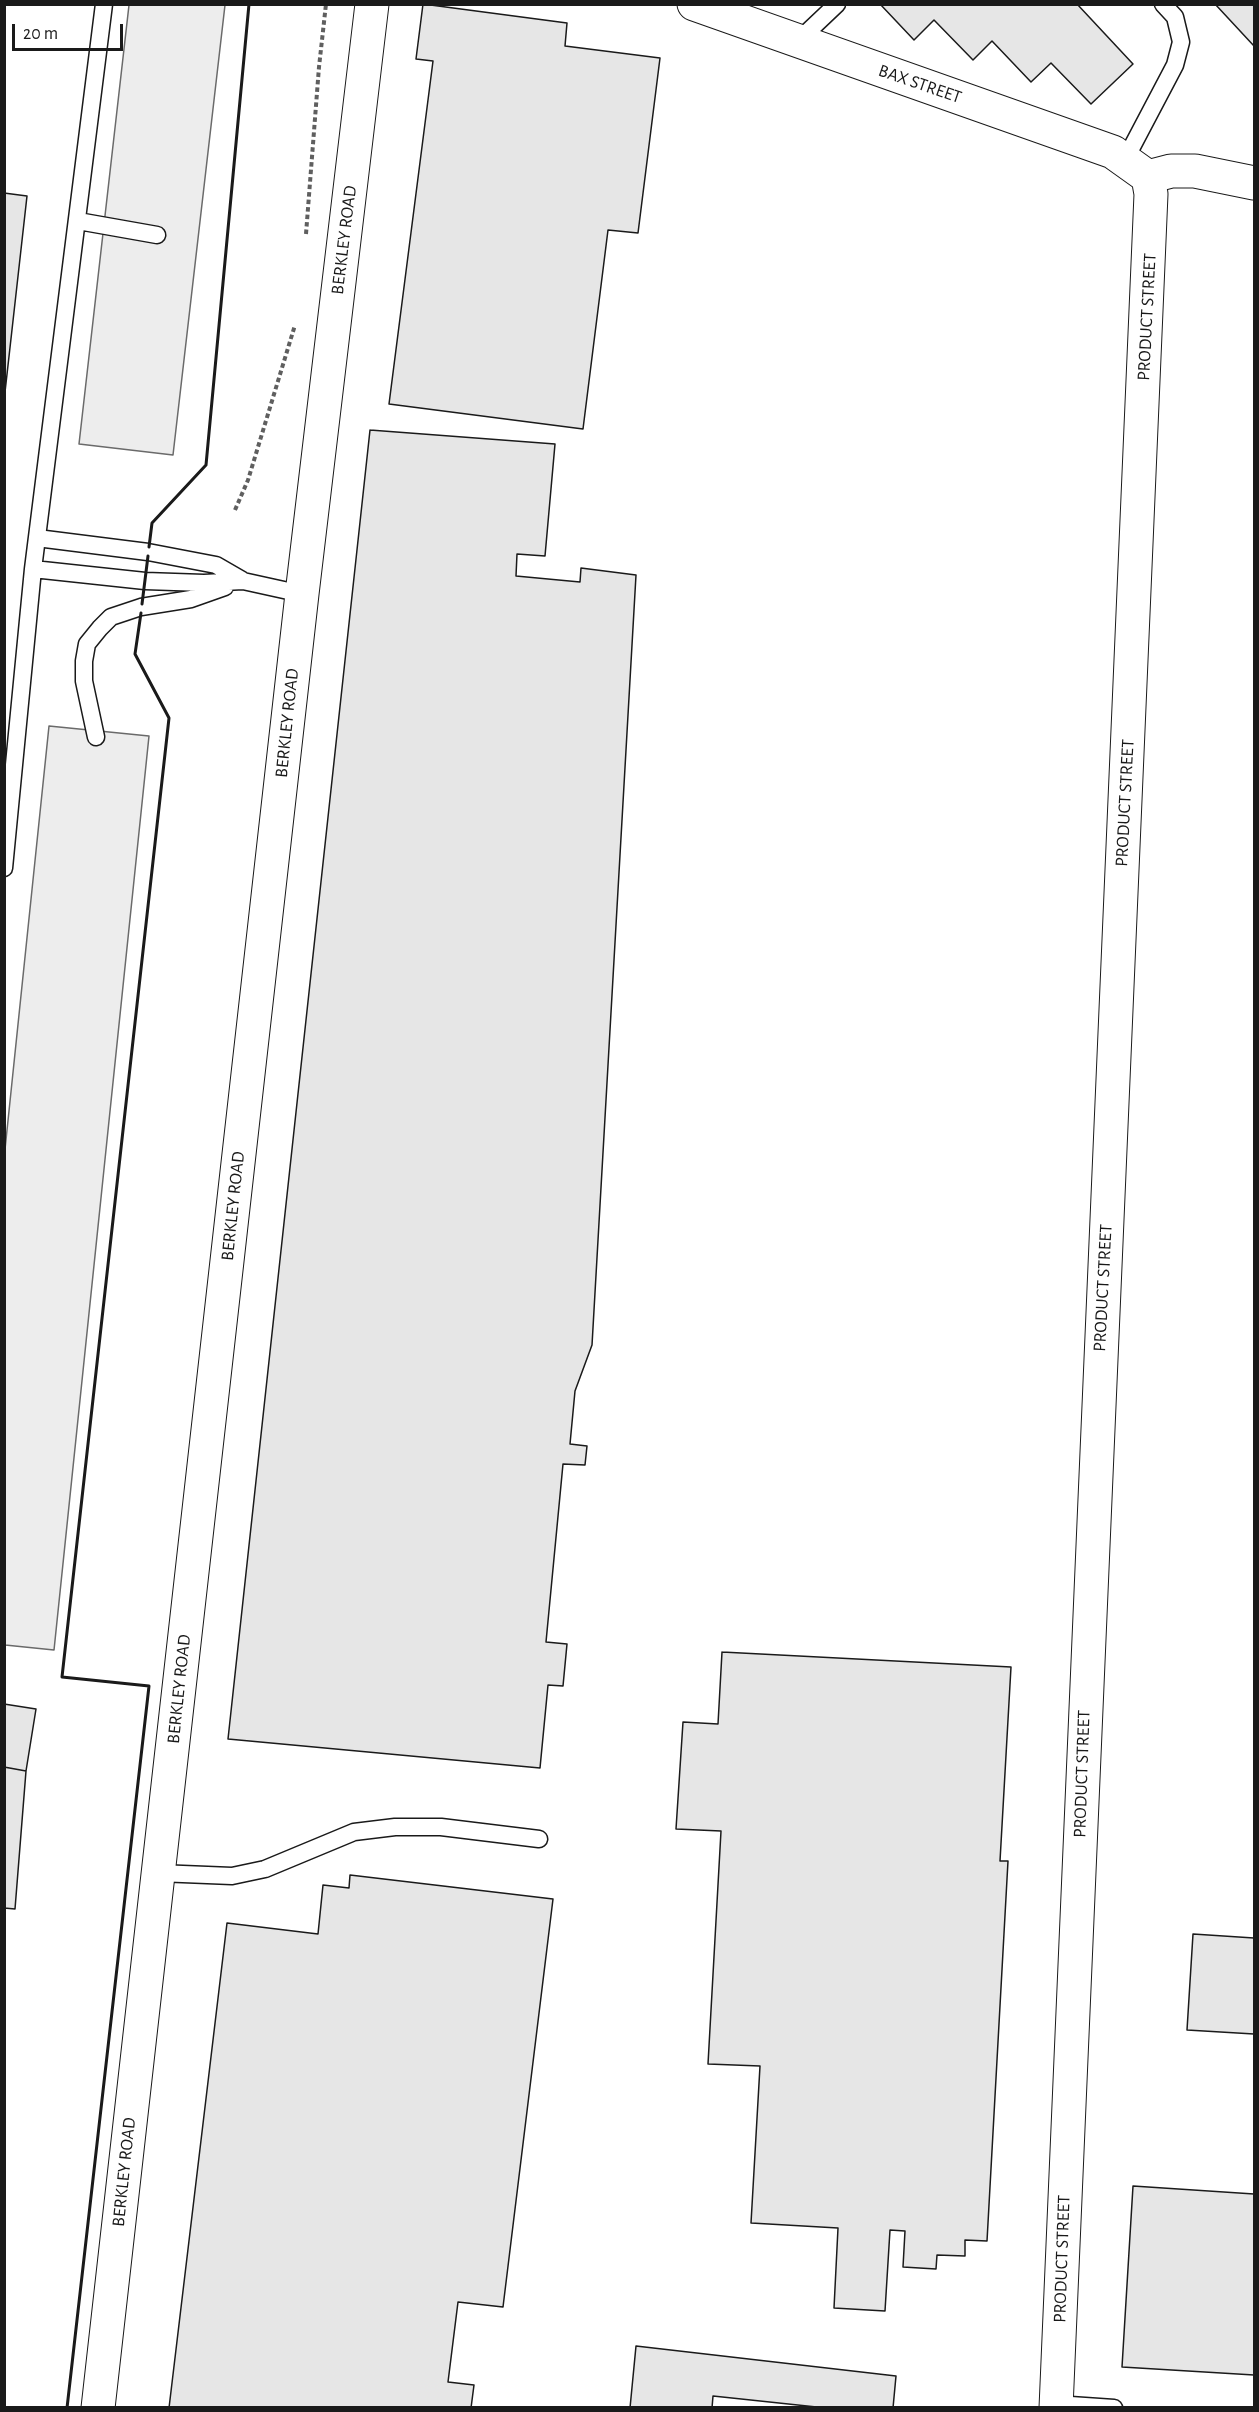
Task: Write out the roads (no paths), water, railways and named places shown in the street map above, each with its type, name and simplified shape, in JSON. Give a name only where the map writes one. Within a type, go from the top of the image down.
[{"type":"street","name":"BERKLEY ROAD","points":[[98,2408],[302,594],[372,4]]},
{"type":"street","name":"BAX STREET","points":[[694,4],[1113,152],[1139,170]]},
{"type":"street","points":[[1139,170],[1196,171],[1254,183]]},
{"type":"street","name":"PRODUCT STREET","points":[[1056,2406],[1089,1591],[1152,222],[1152,194],[1139,170]]},
{"type":"lane","points":[[4,868],[33,569],[104,4]]},
{"type":"lane","points":[[798,41],[837,4]]},
{"type":"lane","points":[[1139,170],[1181,42],[1175,17],[1163,4]]},
{"type":"lane","points":[[78,221],[157,235]]},
{"type":"lane","points":[[37,538],[148,552],[216,565],[243,581]]},
{"type":"lane","points":[[33,569],[145,580],[204,583],[243,581],[302,594]]},
{"type":"lane","points":[[96,737],[84,681],[84,661],[87,644],[100,628],[111,617],[141,607],[191,599],[243,581]]},
{"type":"lane","points":[[158,1874],[232,1876],[265,1869],[354,1832],[395,1827],[441,1827],[539,1839]]},
{"type":"lane","points":[[1056,2406],[1114,2408]]}]
